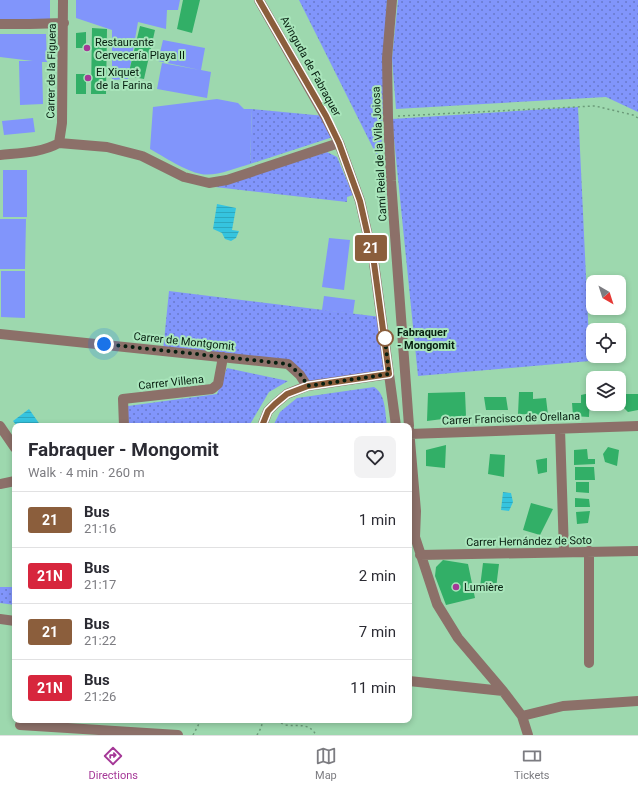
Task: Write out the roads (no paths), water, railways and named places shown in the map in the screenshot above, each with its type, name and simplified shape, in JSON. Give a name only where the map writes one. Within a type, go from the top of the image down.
[{"type":"street","name":"Carrer de la Figuera","points":[[59,143],[62,123],[63,0]]},
{"type":"street","name":"Avinguda de Fabraquer","points":[[259,0],[319,104],[339,143],[360,201],[374,263],[396,423]]},
{"type":"street","name":"Camí Reial de la Vila Joiosa","points":[[392,0],[387,58],[388,117],[391,181],[409,423]]},
{"type":"street","points":[[0,24],[64,23]]},
{"type":"street","points":[[0,155],[38,151],[50,148],[59,143],[107,147],[142,156],[184,177],[208,183],[227,180],[339,143]]},
{"type":"street","name":"Carrer de Montgomit","points":[[0,334],[288,364],[300,374],[308,386]]},
{"type":"street","name":"Carrer Villena","points":[[124,423],[123,399],[212,389],[218,384],[223,357]]},
{"type":"street","points":[[263,423],[268,411],[287,394],[308,386],[389,374]]},
{"type":"street","points":[[0,426],[12,444]]},
{"type":"street","name":"Carrer Francisco de Orellana","points":[[412,434],[638,426]]},
{"type":"street","points":[[560,429],[564,552]]},
{"type":"street","points":[[0,484],[12,482]]},
{"type":"street","points":[[412,483],[416,511],[415,537]]},
{"type":"street","points":[[412,524],[420,555],[437,604],[455,632],[522,716],[528,735]]},
{"type":"street","name":"Carrer Hernández de Soto","points":[[420,555],[638,551]]},
{"type":"street","points":[[589,552],[589,663]]},
{"type":"street","points":[[0,619],[12,621]]},
{"type":"street","points":[[412,681],[503,691]]},
{"type":"street","points":[[522,716],[563,706],[638,701]]},
{"type":"street","points":[[20,725],[130,734],[178,735]]},
{"type":"place","name":"Restaurante Cervecería Playa II","points":[[87,48]]},
{"type":"place","name":"El Xiquet de la Farina","points":[[88,78]]},
{"type":"place","name":"Fabraquer - Mongomit","points":[[385,338]]},
{"type":"place","name":"Lumière","points":[[456,587]]}]
